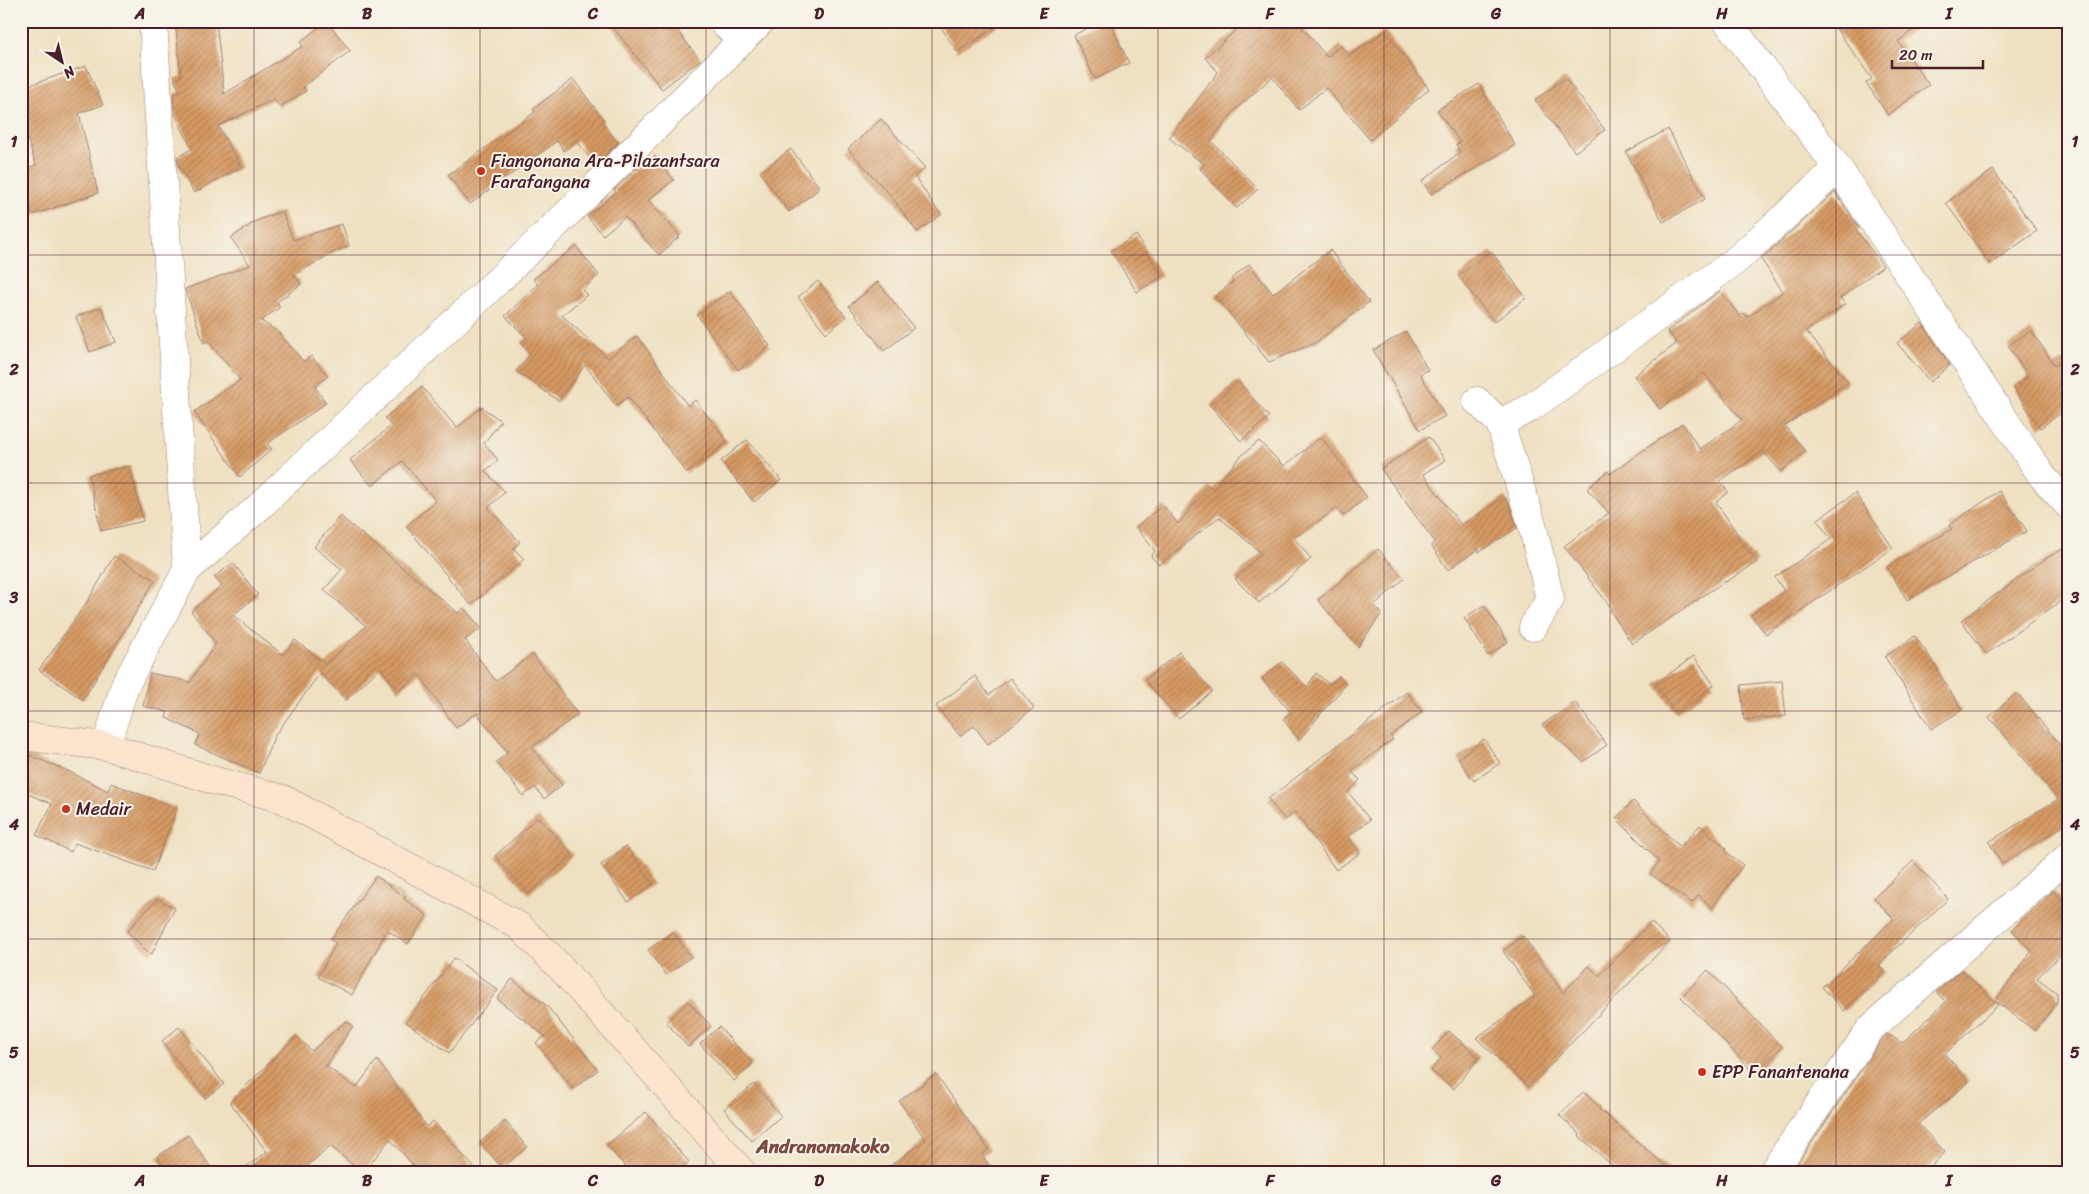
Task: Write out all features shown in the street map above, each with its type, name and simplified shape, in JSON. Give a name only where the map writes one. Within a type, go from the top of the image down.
[{"type":"street","points":[[153,21],[187,570]]},
{"type":"street","points":[[722,21],[742,41]]},
{"type":"street","points":[[106,746],[124,685],[187,570],[267,500],[486,292],[620,163],[761,21]]},
{"type":"street","points":[[1727,21],[1838,168],[2042,476],[2068,504]]},
{"type":"street","points":[[1500,423],[1530,408],[1734,262],[1838,168]]},
{"type":"street","points":[[1477,401],[1500,423],[1532,524],[1550,599],[1533,627]]},
{"type":"street","points":[[21,736],[106,746],[216,781],[283,798],[519,926],[562,969],[742,1173]]},
{"type":"street","points":[[1772,1173],[1871,1028],[2068,857]]},
{"type":"building","points":[[175,21],[216,21],[224,94],[303,46],[300,42],[327,21],[350,51],[303,87],[306,91],[279,107],[274,99],[218,126],[241,167],[194,193],[178,164],[177,157],[192,149],[174,112],[173,95],[180,91],[174,79],[181,76]]},
{"type":"building","points":[[608,21],[670,21],[700,60],[662,89]]},
{"type":"building","points":[[937,21],[1005,21],[957,52]]},
{"type":"building","points":[[1102,21],[1109,21],[1129,63],[1095,79],[1074,35]]},
{"type":"building","points":[[1246,21],[1297,21],[1327,57],[1340,45],[1349,56],[1385,31],[1429,89],[1370,140],[1326,88],[1299,110],[1272,77],[1233,112],[1211,141],[1258,189],[1237,208],[1200,169],[1205,165],[1169,138],[1218,72],[1205,58]]},
{"type":"building","points":[[1831,21],[1925,21],[1898,41],[1929,85],[1888,115],[1866,83],[1872,79]]},
{"type":"building","points":[[86,66],[103,105],[79,113],[98,193],[32,215],[21,183],[21,170],[36,165],[21,119],[21,88]]},
{"type":"building","points":[[1565,78],[1605,130],[1575,152],[1535,100]]},
{"type":"building","points":[[573,79],[604,120],[602,122],[618,143],[595,165],[577,141],[564,151],[557,141],[470,204],[448,175],[535,112],[533,109]]},
{"type":"building","points":[[1479,84],[1515,145],[1431,194],[1422,181],[1460,152],[1456,145],[1460,142],[1437,110]]},
{"type":"building","points":[[881,119],[925,168],[915,177],[941,215],[917,232],[892,197],[848,149]]},
{"type":"building","points":[[1668,129],[1705,199],[1663,222],[1626,152]]},
{"type":"building","points":[[791,149],[820,188],[789,212],[760,172]]},
{"type":"building","points":[[655,156],[674,180],[648,200],[680,236],[659,255],[625,217],[603,235],[587,216],[616,192],[614,190],[637,168],[638,170]]},
{"type":"building","points":[[1993,170],[2037,231],[1990,264],[1946,203]]},
{"type":"building","points":[[1835,192],[1859,228],[1856,230],[1883,266],[1840,298],[1845,304],[1806,331],[1848,382],[1785,426],[1805,451],[1781,472],[1763,451],[1720,481],[1728,492],[1716,502],[1739,536],[1737,537],[1757,562],[1725,581],[1632,644],[1610,610],[1612,609],[1564,546],[1609,513],[1587,489],[1608,471],[1610,474],[1682,423],[1700,449],[1742,420],[1704,373],[1660,409],[1634,376],[1677,343],[1667,331],[1720,291],[1740,316],[1744,313],[1747,317],[1783,292],[1761,259]]},
{"type":"building","points":[[282,211],[293,240],[342,224],[349,246],[336,251],[294,275],[301,284],[277,302],[280,307],[261,321],[277,331],[304,362],[311,356],[328,376],[315,387],[326,403],[267,444],[272,449],[240,477],[194,412],[240,380],[208,341],[204,343],[185,289],[250,265],[231,238],[256,221]]},
{"type":"building","points":[[1136,235],[1162,276],[1137,292],[1111,251]]},
{"type":"building","points":[[576,246],[599,275],[582,290],[587,295],[562,315],[608,358],[637,336],[688,406],[695,400],[728,442],[687,473],[628,397],[616,406],[585,365],[559,401],[516,371],[530,355],[521,342],[527,338],[505,316],[538,284],[533,279]]},
{"type":"building","points":[[1330,250],[1369,302],[1315,343],[1269,362],[1215,296],[1233,282],[1231,279],[1249,264],[1273,294]]},
{"type":"building","points":[[1491,251],[1526,298],[1494,322],[1458,276]]},
{"type":"building","points":[[818,281],[846,317],[826,333],[798,297]]},
{"type":"building","points":[[878,282],[914,328],[884,351],[849,306]]},
{"type":"building","points":[[730,291],[770,346],[738,370],[697,315]]},
{"type":"building","points":[[101,307],[116,342],[90,352],[76,317]]},
{"type":"building","points":[[1922,323],[1950,365],[1930,382],[1897,343]]},
{"type":"building","points":[[2031,330],[2055,366],[2068,358],[2068,408],[2040,428],[2013,387],[2028,376],[2008,346]]},
{"type":"building","points":[[1406,332],[1428,370],[1420,374],[1445,416],[1420,430],[1373,350]]},
{"type":"building","points":[[1238,381],[1269,417],[1241,441],[1210,405]]},
{"type":"building","points":[[422,387],[457,428],[482,407],[501,421],[484,443],[498,460],[485,471],[505,492],[488,508],[520,542],[513,548],[524,559],[471,605],[406,526],[436,501],[402,461],[372,486],[350,460],[391,426],[385,418]]},
{"type":"building","points":[[1321,437],[1367,497],[1343,516],[1337,508],[1294,538],[1311,559],[1259,603],[1235,579],[1261,553],[1219,517],[1159,565],[1151,556],[1155,551],[1136,527],[1163,505],[1178,524],[1210,486],[1213,489],[1241,456],[1259,441],[1284,466]]},
{"type":"building","points":[[1429,437],[1445,460],[1423,474],[1461,525],[1505,497],[1517,528],[1479,552],[1478,549],[1448,570],[1431,545],[1435,542],[1381,469]]},
{"type":"building","points":[[747,440],[781,480],[754,502],[721,461]]},
{"type":"building","points":[[130,466],[143,521],[101,531],[89,475]]},
{"type":"building","points":[[1999,491],[2027,531],[1907,600],[1887,567],[1952,529],[1949,525]]},
{"type":"building","points":[[1855,493],[1893,548],[1766,634],[1751,615],[1784,591],[1775,577],[1831,539],[1817,520]]},
{"type":"building","points":[[340,516],[458,613],[464,608],[481,628],[465,640],[496,681],[533,654],[578,715],[532,747],[562,785],[544,799],[535,787],[523,796],[496,762],[508,753],[477,713],[456,728],[419,674],[399,691],[380,668],[346,700],[320,673],[275,735],[259,773],[195,745],[200,734],[166,718],[168,712],[143,706],[150,673],[190,682],[216,643],[191,611],[222,586],[214,577],[233,563],[258,595],[233,615],[283,655],[295,640],[326,664],[366,626],[324,590],[342,569],[314,547]]},
{"type":"building","points":[[2068,546],[2068,596],[1986,654],[1961,620],[2045,559]]},
{"type":"building","points":[[1378,549],[1404,579],[1374,605],[1382,613],[1358,647],[1318,600]]},
{"type":"building","points":[[114,556],[155,580],[83,700],[39,670],[89,599]]},
{"type":"building","points":[[1484,605],[1508,642],[1488,656],[1464,618]]},
{"type":"building","points":[[1915,636],[1938,669],[1962,710],[1931,729],[1885,657]]},
{"type":"building","points":[[1179,652],[1212,691],[1179,719],[1145,680]]},
{"type":"building","points":[[1694,656],[1714,685],[1676,714],[1655,684]]},
{"type":"building","points":[[1282,662],[1307,687],[1316,673],[1329,684],[1339,676],[1346,684],[1299,740],[1283,719],[1291,712],[1262,679]]},
{"type":"building","points":[[975,676],[989,695],[1010,678],[1034,708],[988,744],[974,726],[960,736],[936,706]]},
{"type":"building","points":[[1782,681],[1786,716],[1744,720],[1741,685]]},
{"type":"building","points":[[1407,692],[1422,712],[1390,736],[1393,739],[1351,771],[1360,780],[1348,792],[1370,820],[1348,837],[1360,853],[1336,870],[1295,812],[1285,820],[1268,799]]},
{"type":"building","points":[[2017,693],[2068,754],[2068,823],[2002,864],[1989,842],[2058,799],[1989,717]]},
{"type":"building","points":[[1575,702],[1607,745],[1583,762],[1542,725]]},
{"type":"building","points":[[1484,739],[1500,763],[1474,781],[1458,758]]},
{"type":"building","points":[[21,752],[68,771],[108,791],[111,783],[177,808],[153,871],[75,843],[71,852],[36,835],[52,804],[21,791]]},
{"type":"building","points":[[1633,801],[1680,847],[1700,825],[1727,849],[1725,851],[1743,865],[1712,908],[1699,895],[1692,903],[1650,874],[1659,861],[1616,818]]},
{"type":"building","points":[[538,817],[573,855],[529,894],[495,856]]},
{"type":"building","points":[[626,846],[653,884],[628,902],[601,865]]},
{"type":"building","points":[[1913,861],[1948,899],[1878,965],[1885,972],[1844,1011],[1822,987],[1894,919],[1874,898]]},
{"type":"building","points":[[376,876],[427,915],[408,944],[387,930],[352,995],[318,977],[336,943],[330,940]]},
{"type":"building","points":[[2053,891],[2068,906],[2068,948],[2037,978],[2057,993],[2057,1003],[2035,1031],[1995,1001],[2032,951],[2012,930]]},
{"type":"building","points":[[157,899],[175,908],[151,955],[127,931]]},
{"type":"building","points":[[1651,922],[1670,941],[1529,1087],[1476,1038],[1535,996],[1503,951],[1523,936],[1563,993],[1589,966],[1599,976]]},
{"type":"building","points":[[673,932],[691,957],[666,975],[648,950]]},
{"type":"building","points":[[454,958],[498,990],[449,1053],[406,1022]]},
{"type":"building","points":[[1708,970],[1782,1047],[1755,1074],[1681,997]]},
{"type":"building","points":[[1962,970],[1998,1005],[1945,1054],[1969,1082],[1918,1124],[1945,1152],[1924,1173],[1810,1173],[1798,1163],[1883,1038],[1888,1034],[1902,1043],[1946,1002],[1936,992]]},
{"type":"building","points":[[512,979],[546,1005],[598,1070],[573,1089],[536,1043],[545,1036],[497,999]]},
{"type":"building","points":[[688,1001],[711,1026],[688,1047],[666,1022]]},
{"type":"building","points":[[346,1021],[353,1026],[326,1066],[356,1088],[377,1060],[427,1127],[433,1121],[479,1173],[420,1173],[390,1139],[363,1173],[330,1146],[299,1173],[237,1173],[267,1152],[230,1102],[296,1036],[312,1051]]},
{"type":"building","points":[[179,1027],[224,1084],[205,1098],[162,1041]]},
{"type":"building","points":[[719,1027],[753,1064],[734,1081],[700,1044]]},
{"type":"building","points":[[1449,1031],[1479,1058],[1454,1089],[1431,1071],[1441,1058],[1432,1050]]},
{"type":"building","points":[[936,1074],[989,1150],[982,1155],[994,1173],[880,1173],[926,1140],[899,1101]]},
{"type":"building","points":[[754,1084],[781,1116],[752,1141],[724,1109]]},
{"type":"building","points":[[1583,1092],[1600,1107],[1599,1109],[1674,1173],[1621,1173],[1579,1136],[1580,1134],[1559,1115]]},
{"type":"building","points":[[646,1112],[689,1162],[676,1173],[631,1173],[607,1145]]},
{"type":"building","points":[[505,1121],[527,1147],[502,1168],[480,1142]]},
{"type":"building","points":[[188,1135],[215,1173],[168,1173],[157,1157]]},
{"type":"place","name":"Fiangonana Ara-Pilazantsara Farafangana","points":[[481,171]]},
{"type":"place","name":"Medair","points":[[66,809]]},
{"type":"place","name":"EPP Fanantenana","points":[[1702,1072]]},
{"type":"district","name":"Andranomakoko","points":[[823,1146]]}]
